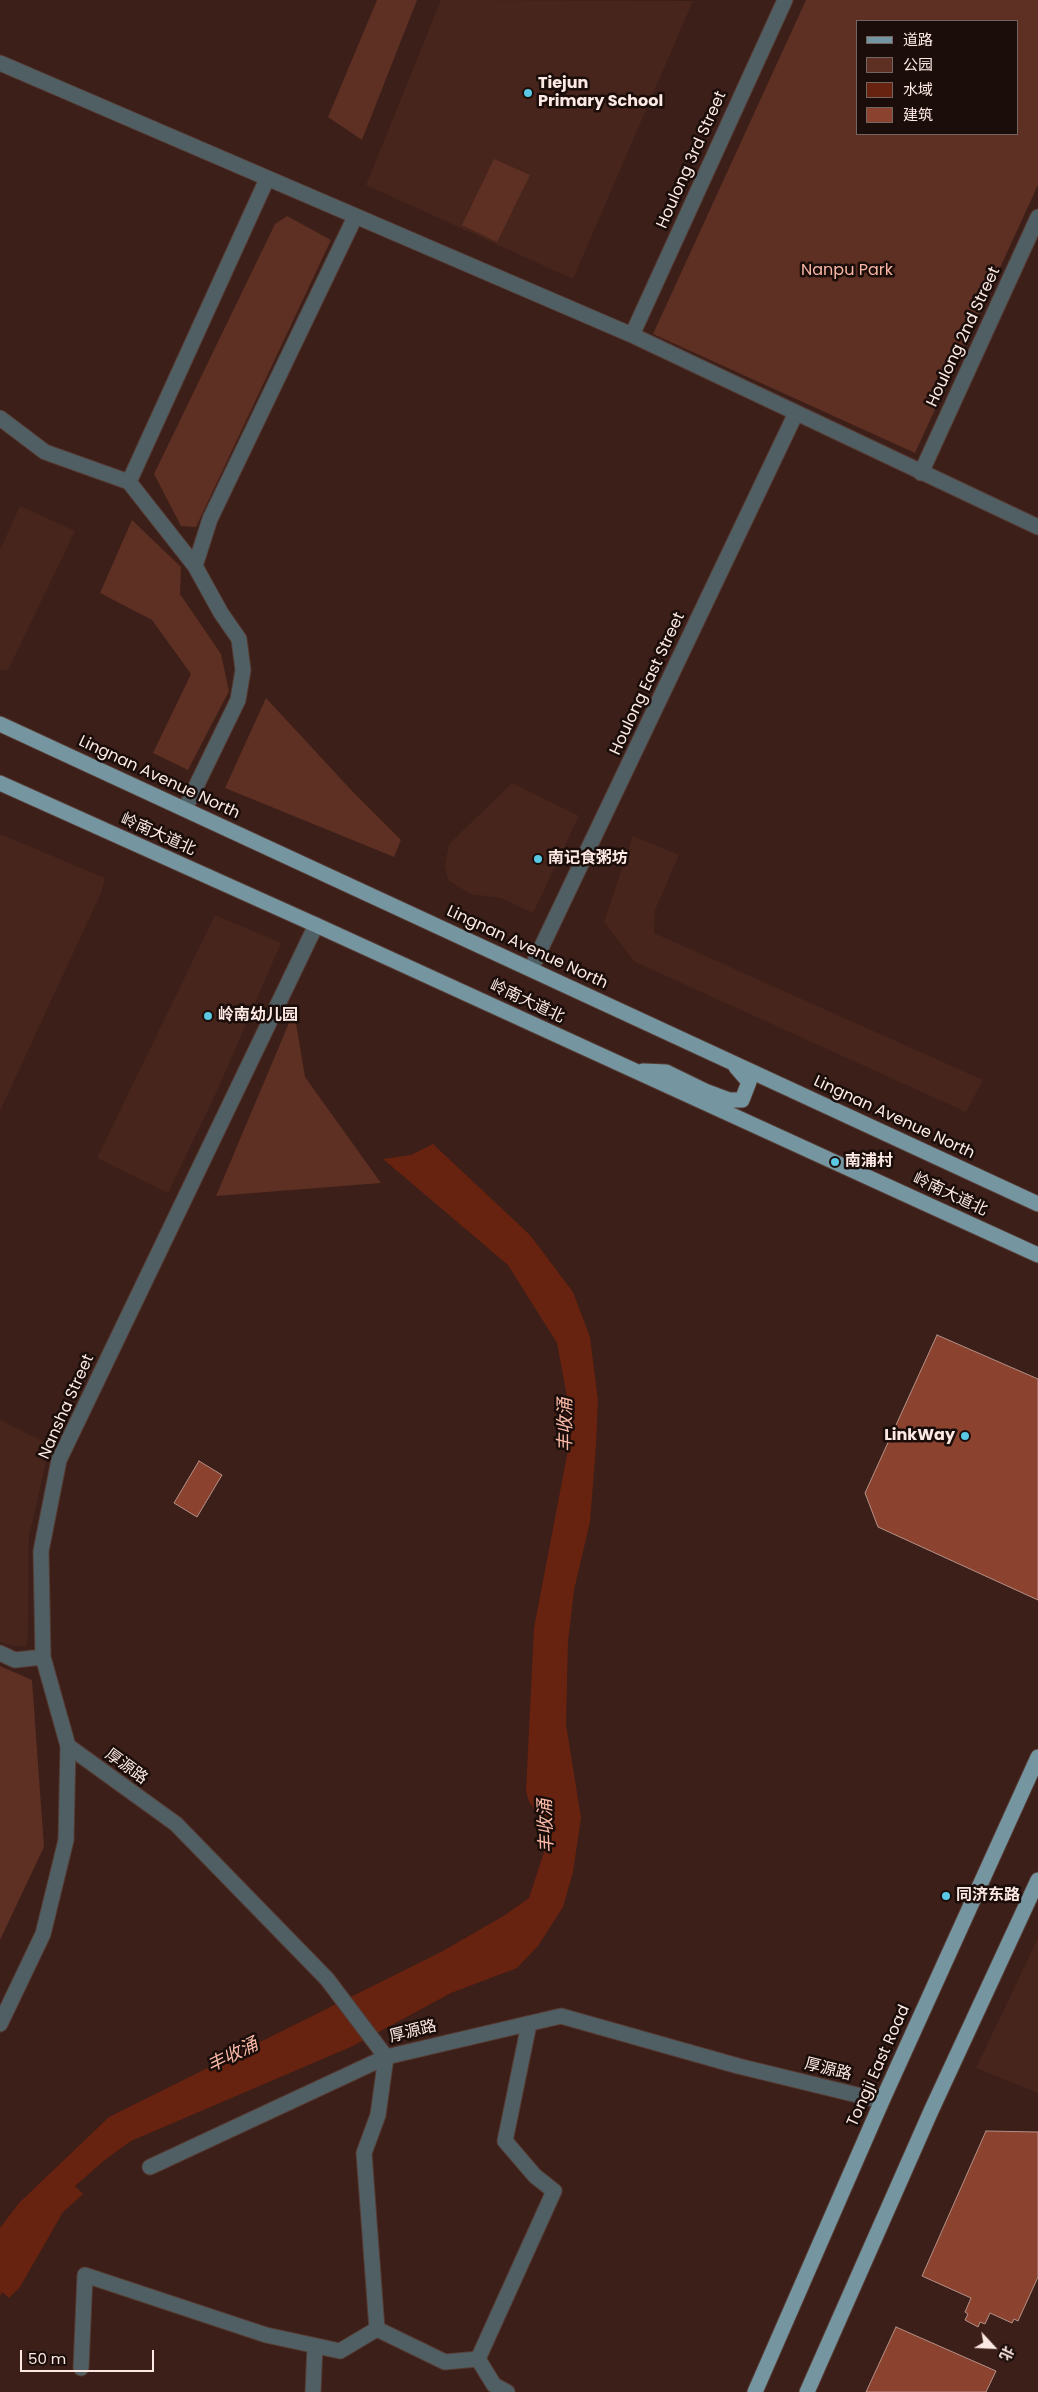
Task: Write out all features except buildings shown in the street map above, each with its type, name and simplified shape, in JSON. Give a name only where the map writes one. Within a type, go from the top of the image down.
[{"type":"main road","name":"Lingnan Avenue North","points":[[0,724],[1038,1204]]},
{"type":"main road","name":"岭南大道北","points":[[0,783],[316,925],[1038,1255]]},
{"type":"main road","points":[[634,1070],[666,1072],[705,1091],[729,1100],[742,1100],[749,1082],[732,1062]]},
{"type":"main road","name":"Tongji East Road","points":[[755,2392],[882,2102],[1038,1757]]},
{"type":"main road","points":[[807,2392],[930,2111],[1038,1880]]},
{"type":"street","name":"Houlong 3rd Street","points":[[632,336],[785,0]]},
{"type":"street","points":[[0,63],[632,336],[1038,527]]},
{"type":"street","points":[[130,482],[267,179]]},
{"type":"street","points":[[195,566],[210,520],[355,217]]},
{"type":"street","name":"Houlong 2nd Street","points":[[922,472],[1038,217]]},
{"type":"street","name":"Houlong East Street","points":[[531,969],[796,413]]},
{"type":"street","points":[[0,418],[45,452],[130,482],[195,566],[221,613],[239,639],[243,670],[238,700],[185,809]]},
{"type":"street","name":"Nansha Street","points":[[0,2024],[43,1934],[66,1840],[68,1746],[43,1657],[42,1551],[59,1460],[316,925]]},
{"type":"street","points":[[0,1653],[15,1660],[43,1657]]},
{"type":"street","name":"厚源路","points":[[68,1746],[176,1824],[327,1979],[368,2036],[386,2057],[561,2016],[738,2066],[882,2102]]},
{"type":"street","points":[[478,2359],[554,2191],[535,2176],[505,2141],[529,2024]]},
{"type":"street","points":[[150,2167],[386,2057]]},
{"type":"street","points":[[377,2329],[364,2153],[378,2115],[386,2057]]},
{"type":"street","points":[[81,2368],[85,2275],[266,2335],[340,2351],[377,2329]]},
{"type":"street","points":[[377,2329],[445,2362],[478,2359]]},
{"type":"street","points":[[314,2392],[315,2346]]},
{"type":"street","points":[[478,2359],[494,2385],[507,2392]]},
{"type":"shaded area","name":"Tiejun Primary School","points":[[441,0],[693,1],[573,279],[366,185]]},
{"type":"shaded area","points":[[20,506],[75,531],[8,670],[0,670],[0,550]]},
{"type":"shaded area","points":[[512,783],[579,816],[533,913],[501,898],[470,894],[448,880],[445,866],[449,844]]},
{"type":"shaded area","points":[[0,834],[105,878],[101,893],[0,1111]]},
{"type":"shaded area","points":[[633,836],[679,855],[655,910],[654,933],[983,1080],[966,1112],[635,962],[604,922]]},
{"type":"shaded area","name":"岭南幼儿园","points":[[215,915],[281,943],[218,1089],[168,1193],[97,1158]]},
{"type":"shaded area","points":[[0,1420],[50,1445],[29,1536],[28,1633],[26,1646],[11,1646],[0,1642]]},
{"type":"shaded area","points":[[1038,1938],[1038,2093],[976,2068]]},
{"type":"green space","points":[[377,0],[417,0],[362,140],[328,117]]},
{"type":"green space","name":"Nanpu Park","points":[[806,0],[1038,0],[1038,185],[915,453],[653,334]]},
{"type":"green space","points":[[494,159],[530,175],[497,242],[462,225]]},
{"type":"green space","points":[[287,216],[331,240],[196,527],[181,526],[154,474],[275,224]]},
{"type":"green space","points":[[132,520],[181,567],[180,594],[221,654],[229,691],[188,770],[153,753],[191,674],[152,620],[100,593]]},
{"type":"green space","points":[[266,698],[353,792],[401,840],[394,857],[225,788]]},
{"type":"green space","points":[[294,1011],[305,1077],[381,1183],[216,1196]]},
{"type":"green space","points":[[0,1666],[32,1680],[44,1847],[0,1940]]},
{"type":"water","name":"丰收涌","points":[[433,1144],[530,1235],[573,1292],[590,1337],[598,1400],[596,1446],[590,1522],[574,1590],[568,1642],[566,1724],[581,1818],[573,1872],[563,1907],[538,1946],[517,1968],[451,1993],[353,2046],[131,2141],[106,2159],[75,2186],[83,2194],[63,2212],[20,2287],[9,2298],[2,2292],[0,2296],[0,2228],[19,2203],[109,2117],[441,1952],[505,1915],[529,1898],[546,1846],[545,1823],[529,1802],[526,1791],[534,1628],[568,1450],[567,1397],[557,1343],[508,1265],[383,1159],[411,1155]]},
{"type":"place","name":"Tiejun Primary School","points":[[528,93]]},
{"type":"place","name":"南记食粥坊","points":[[538,859]]},
{"type":"place","name":"岭南幼儿园","points":[[208,1016]]},
{"type":"place","name":"南浦村","points":[[835,1162]]},
{"type":"place","name":"LinkWay","points":[[965,1436]]},
{"type":"place","name":"同济东路","points":[[946,1896]]}]
